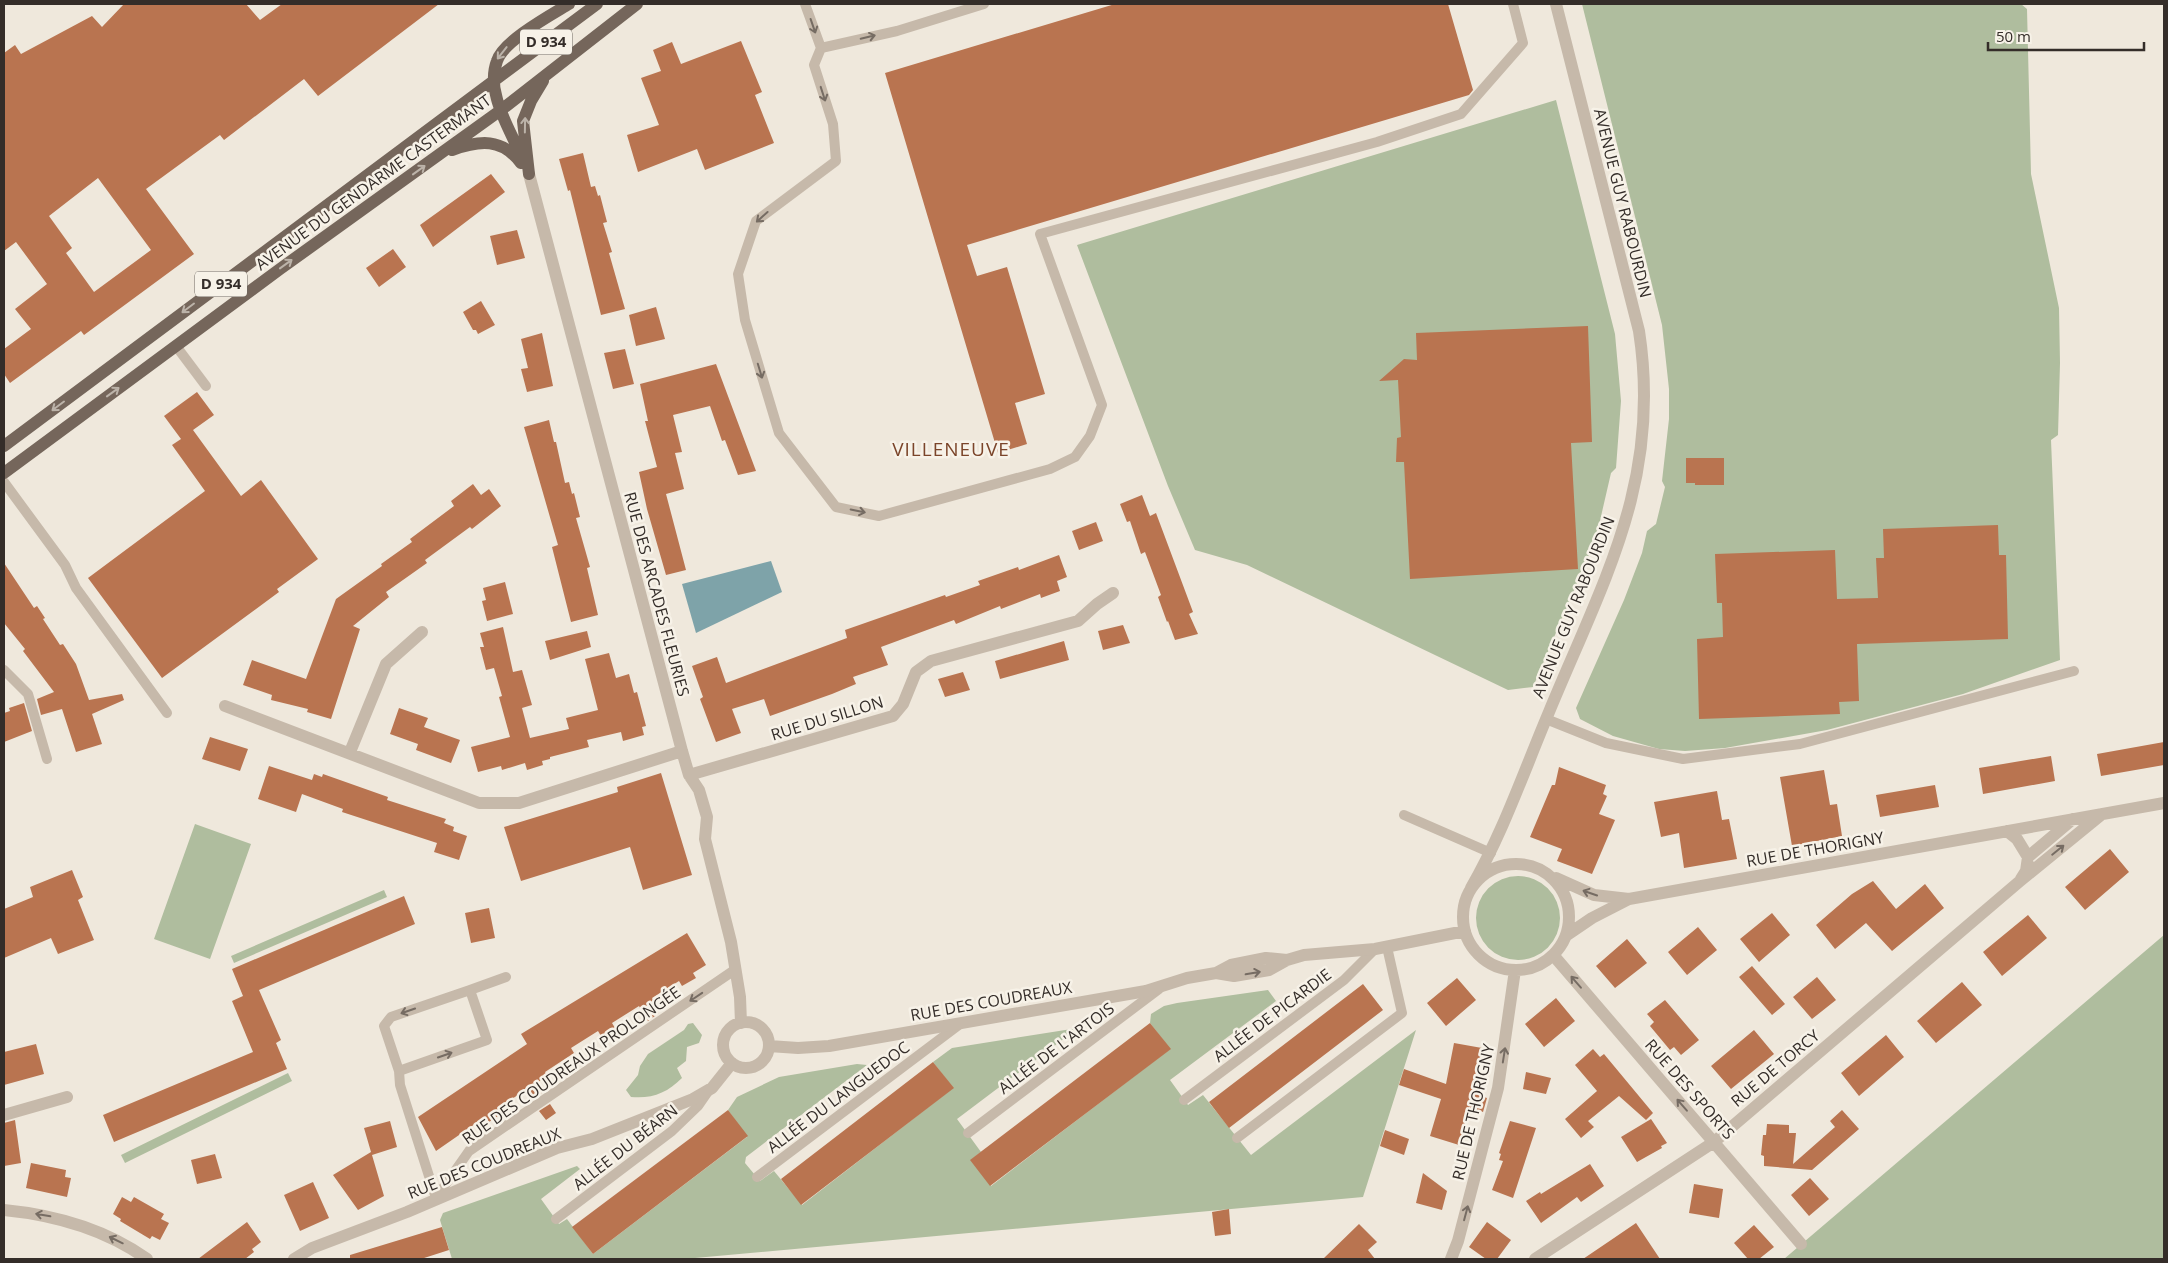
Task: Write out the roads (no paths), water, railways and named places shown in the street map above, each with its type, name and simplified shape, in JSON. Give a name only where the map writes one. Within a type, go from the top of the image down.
[{"type":"main road","points":[[529,174],[496,96],[494,80],[497,59],[509,45],[569,4]]},
{"type":"main road","name":"AVENUE DU GENDARME CASTERMANT","points":[[4,446],[597,4]]},
{"type":"main road","name":"AVENUE DU GENDARME CASTERMANT","points":[[4,473],[501,110],[637,4]]},
{"type":"main road","points":[[529,174],[523,121],[531,101],[547,75],[647,4]]},
{"type":"main road","points":[[440,154],[467,145],[494,143],[508,149],[516,156],[529,174]]},
{"type":"street","name":"AVENUE GUY RABOURDIN","points":[[1471,888],[1491,853],[1609,571],[1625,526],[1639,469],[1645,404],[1642,353],[1633,305],[1556,4]]},
{"type":"street","name":"RUE DES ARCADES FLEURIES","points":[[529,174],[682,751],[689,775],[699,790],[707,817],[705,839],[736,969],[741,1022]]},
{"type":"street","name":"RUE DU SILLON","points":[[689,775],[893,716],[903,704],[916,672],[931,661],[1078,621],[1113,593]]},
{"type":"street","points":[[350,752],[386,664],[422,632]]},
{"type":"street","points":[[225,706],[350,752],[479,803],[519,804],[682,751]]},
{"type":"street","name":"RUE DE THORIGNY","points":[[1553,877],[1594,895],[1629,899],[2164,803]]},
{"type":"street","name":"RUE DE TORCY","points":[[1535,1259],[1714,1142],[2020,881],[2102,814]]},
{"type":"street","points":[[2028,857],[2073,819]]},
{"type":"street","points":[[2007,831],[2017,839],[2028,857],[2026,871],[2020,881]]},
{"type":"street","points":[[1491,853],[1532,866],[1553,877],[1561,887],[1570,910],[1570,923],[1567,935],[1554,956],[1542,964],[1529,969],[1498,968],[1483,959],[1472,947],[1465,931],[1464,906],[1471,888],[1483,876],[1497,867],[1514,863],[1532,866]]},
{"type":"street","name":"RUE DE THORIGNY","points":[[1567,935],[1592,918],[1629,899]]},
{"type":"street","name":"RUE DES COUDREAUX","points":[[770,1046],[798,1048],[829,1046],[1162,986],[1187,978],[1216,973],[1231,965],[1266,958],[1287,960],[1327,952],[1375,950],[1465,931]]},
{"type":"street","name":"RUE DES SPORTS","points":[[1554,956],[1801,1244]]},
{"type":"street","name":"RUE DE THORIGNY","points":[[1451,1259],[1458,1241],[1498,1088],[1515,970]]},
{"type":"street","points":[[741,1022],[761,1027],[766,1033],[770,1046],[768,1054],[759,1064],[746,1068],[732,1063],[724,1051],[725,1037],[734,1026],[741,1022]]},
{"type":"street","name":"RUE DES COUDREAUX","points":[[294,1259],[312,1248],[407,1212],[557,1148],[592,1139],[707,1093],[732,1063]]},
{"type":"street","points":[[4,1114],[67,1097]]},
{"type":"street","points":[[4,1210],[46,1215],[82,1225],[119,1242],[148,1259]]},
{"type":"lane","points":[[805,4],[820,48],[814,65],[833,124],[836,161],[756,221],[738,274],[745,320],[779,433],[836,507],[879,516],[1050,470],[1075,456],[1090,436],[1102,405],[1040,234],[1377,142],[1461,114],[1524,43],[1513,4]]},
{"type":"lane","points":[[820,48],[897,30],[984,4]]},
{"type":"lane","points":[[176,346],[206,386]]},
{"type":"lane","points":[[4,482],[65,565],[76,588],[167,713]]},
{"type":"lane","points":[[4,670],[28,694],[47,759]]},
{"type":"lane","points":[[1546,719],[1606,743],[1683,759],[1800,744],[2074,671]]},
{"type":"lane","points":[[1404,814],[1491,853]]},
{"type":"lane","points":[[1238,1138],[1402,1013],[1388,947]]},
{"type":"lane","name":"ALLÉE DE PICARDIE","points":[[1184,1100],[1344,980],[1375,950]]},
{"type":"lane","name":"RUE DES COUDREAUX PROLONGÉE","points":[[436,1198],[469,1151],[736,969]]},
{"type":"lane","points":[[436,1198],[400,1085],[399,1071],[384,1026],[391,1017],[506,977]]},
{"type":"lane","name":"ALLÉE DE L'ARTOIS","points":[[968,1133],[1162,986]]},
{"type":"lane","points":[[399,1071],[487,1040],[470,990]]},
{"type":"lane","name":"ALLÉE DU LANGUEDOC","points":[[756,1177],[961,1023]]},
{"type":"lane","name":"ALLÉE DU BÉARN","points":[[556,1219],[672,1131],[698,1106],[707,1093]]},
{"type":"water","points":[[771,561],[782,592],[696,633],[682,584]]},
{"type":"district","name":"VILLENEUVE","points":[[951,449]]}]
